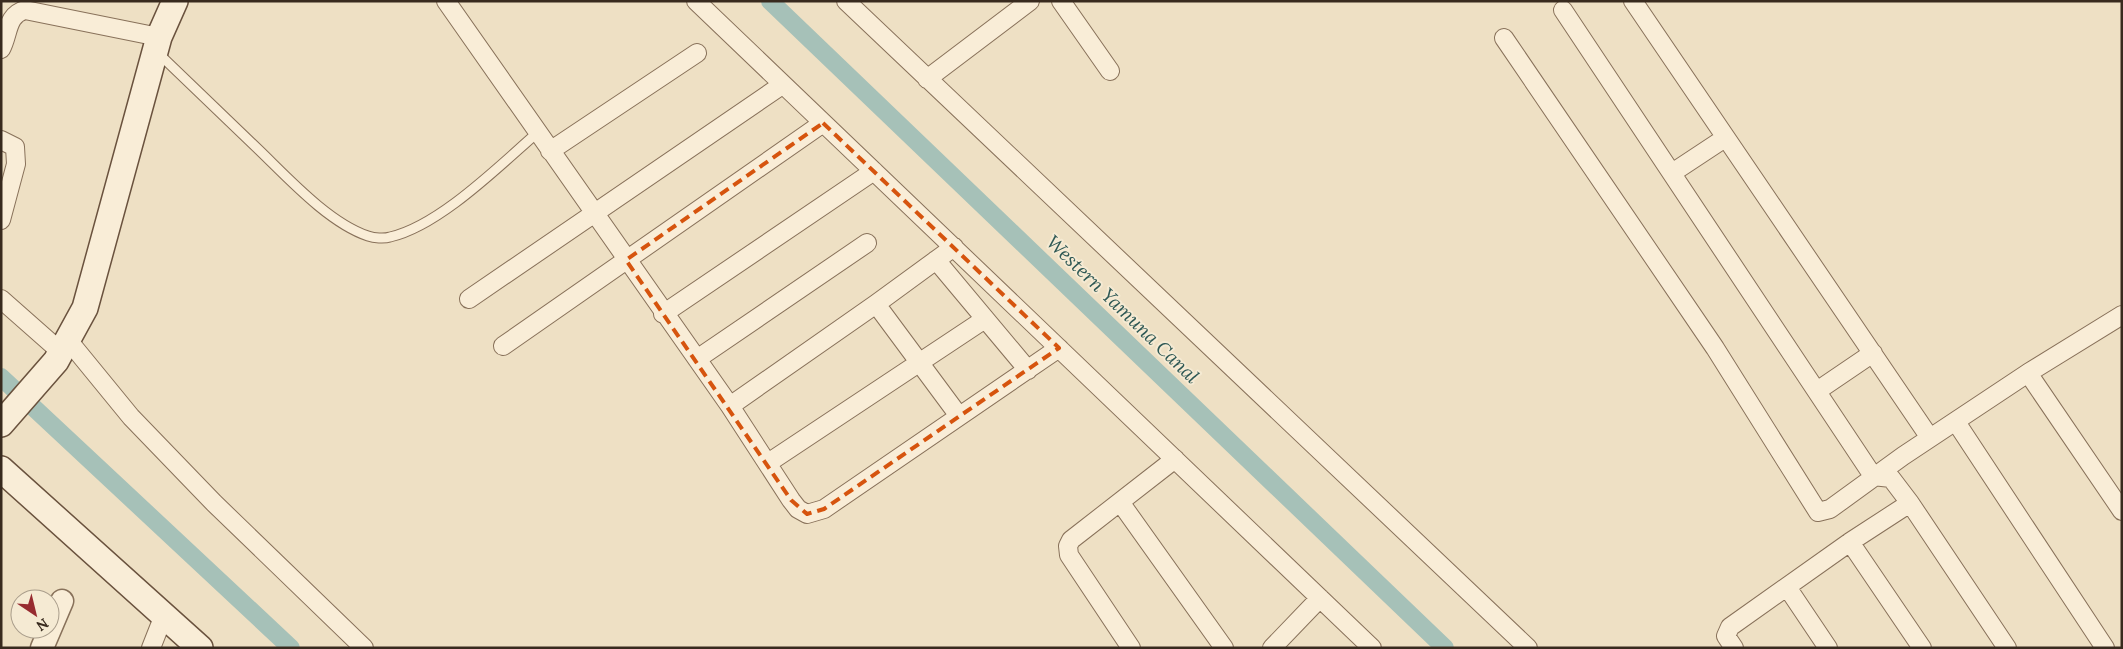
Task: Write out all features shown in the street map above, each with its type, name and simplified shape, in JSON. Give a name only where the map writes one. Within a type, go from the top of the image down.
[{"type":"main road","points":[[1,424],[61,351],[85,308],[157,44],[175,1]]},
{"type":"main road","points":[[1,469],[200,648]]},
{"type":"street","points":[[446,1],[663,314],[730,406],[798,509],[807,514],[814,513],[1059,348]]},
{"type":"street","points":[[696,1],[1372,648]]},
{"type":"street","points":[[927,79],[1030,1]]},
{"type":"street","points":[[1060,1],[1110,71]]},
{"type":"street","points":[[1634,1],[1930,438]]},
{"type":"street","points":[[854,4],[927,79],[1528,648]]},
{"type":"street","points":[[1,49],[12,19],[18,12],[25,10],[157,44]]},
{"type":"street","points":[[1563,10],[1873,476]]},
{"type":"street","points":[[1504,38],[1715,348],[1818,512],[1830,509],[1873,476],[1930,438],[2028,373],[2122,315]]},
{"type":"street","points":[[550,152],[697,52]]},
{"type":"street","points":[[469,299],[782,85]]},
{"type":"street","points":[[503,346],[823,123]]},
{"type":"street","points":[[1672,173],[1725,138]]},
{"type":"street","points":[[1,140],[15,147],[16,164],[1,220]]},
{"type":"street","points":[[663,314],[874,171]]},
{"type":"street","points":[[697,359],[867,243]]},
{"type":"street","points":[[730,406],[876,304],[954,246]]},
{"type":"street","points":[[936,260],[1028,370]]},
{"type":"street","points":[[1,300],[61,351],[131,417],[200,489],[364,648]]},
{"type":"street","points":[[876,304],[959,416]]},
{"type":"street","points":[[768,463],[985,318]]},
{"type":"street","points":[[1817,391],[1873,353]]},
{"type":"street","points":[[2028,373],[2122,511]]},
{"type":"street","points":[[1956,422],[2105,648]]},
{"type":"street","points":[[1131,648],[1069,554],[1068,546],[1071,540],[1175,459]]},
{"type":"street","points":[[1873,476],[1891,478],[1910,503],[2007,648]]},
{"type":"street","points":[[1120,502],[1224,648]]},
{"type":"street","points":[[1734,648],[1726,636],[1730,627],[1850,542],[1910,503]]},
{"type":"street","points":[[1850,542],[1922,648]]},
{"type":"street","points":[[1788,587],[1828,648]]},
{"type":"street","points":[[1272,648],[1320,598]]},
{"type":"street","points":[[42,648],[62,601]]},
{"type":"street","points":[[151,648],[164,615]]},
{"type":"lane","points":[[157,44],[312,200],[349,227],[369,237],[388,238],[406,233],[431,219],[454,203],[538,133]]},
{"type":"highlighted area","points":[[823,123],[1059,348],[824,509],[807,514],[791,500],[626,260]]},
{"type":"waterway","name":"Western Yamuna Canal","points":[[770,1],[1445,648]]},
{"type":"waterway","points":[[1,377],[291,648]]}]
